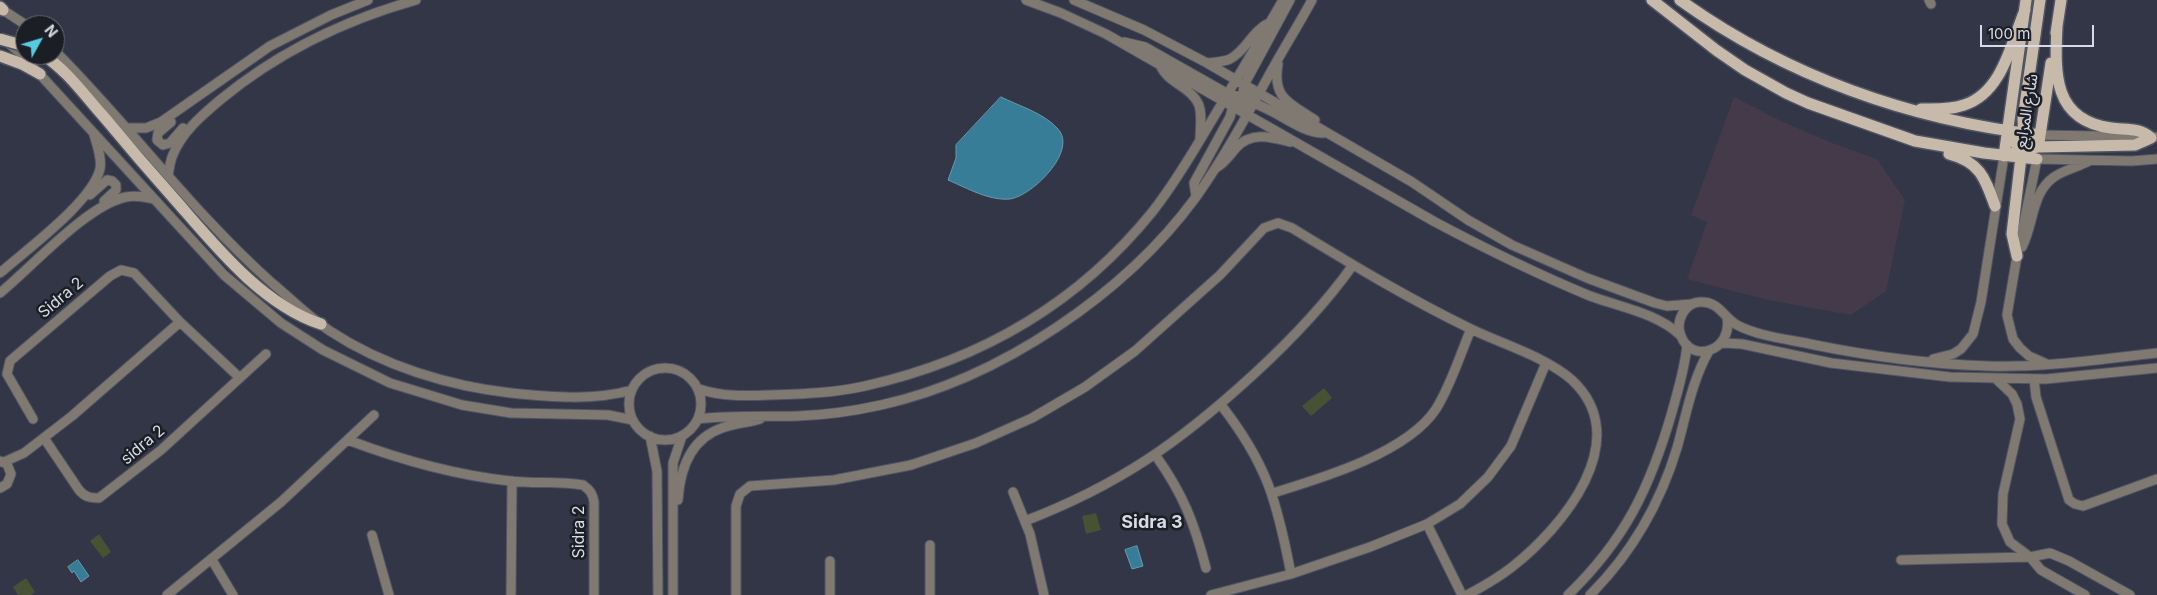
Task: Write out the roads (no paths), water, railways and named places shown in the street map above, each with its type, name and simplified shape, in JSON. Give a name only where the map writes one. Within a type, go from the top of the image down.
[{"type":"main road","points":[[1652,0],[1716,50],[1772,86],[1808,103],[1915,141],[1930,149],[1964,158],[1972,163],[1984,176],[1994,206]]},
{"type":"main road","points":[[1680,0],[1710,22],[1775,59],[1844,88],[1910,110],[2007,132],[2026,149],[2135,145],[2154,138]]},
{"type":"main road","points":[[2017,256],[2012,234],[2026,149],[2023,119],[2040,0]]},
{"type":"main road","name":"شارع المرابع","points":[[2025,5],[2004,153],[2026,149],[2040,135],[2061,0]]},
{"type":"main road","points":[[1910,110],[1954,108],[1980,97],[1994,83],[1999,74],[2025,5]]},
{"type":"main road","points":[[2057,26],[2056,68],[2058,83],[2061,93],[2071,108],[2091,123],[2112,128],[2137,130],[2154,138]]},
{"type":"main road","points":[[0,38],[15,43]]},
{"type":"main road","points":[[0,56],[22,64],[40,74]]},
{"type":"main road","points":[[54,65],[72,81],[209,239],[243,273],[297,315],[321,324]]},
{"type":"main road","points":[[2026,149],[2040,135]]},
{"type":"main road","points":[[1915,141],[2004,153]]},
{"type":"street","points":[[125,128],[146,128],[169,118],[242,64],[270,46],[330,15],[368,0]]},
{"type":"street","points":[[168,176],[171,159],[177,146],[193,123],[252,76],[305,44],[361,18],[416,0]]},
{"type":"street","points":[[1026,0],[1076,19],[1160,65],[1234,99],[1253,103],[1313,132],[1327,133]]},
{"type":"street","points":[[1074,0],[1138,27],[1207,63],[1412,182],[1468,220],[1512,245],[1654,304],[1673,306],[1710,303],[1722,311],[1727,318],[1747,330],[1857,352],[1923,361],[1987,366],[2050,365],[2157,353]]},
{"type":"street","points":[[1196,196],[1194,183],[1230,117],[1240,83],[1283,0]]},
{"type":"street","points":[[1240,83],[1290,0]]},
{"type":"street","points":[[698,419],[734,416],[827,414],[883,404],[944,385],[1008,355],[1069,319],[1118,281],[1150,250],[1196,196],[1247,114],[1312,0]]},
{"type":"street","points":[[1,8],[15,18]]},
{"type":"street","points":[[1207,63],[1232,58],[1240,52],[1257,30],[1271,22]]},
{"type":"street","points":[[0,38],[40,74],[224,275],[262,308],[302,337],[367,373],[430,396],[487,409],[536,415],[608,415],[633,420]]},
{"type":"street","points":[[1119,42],[1145,46],[1234,99],[1247,114],[1485,249],[1591,296],[1660,320],[1680,335],[1687,345],[1701,351],[1709,351],[1722,343],[1728,332],[1727,318]]},
{"type":"street","points":[[1280,56],[1276,82],[1281,96],[1291,105],[1318,122],[1327,133]]},
{"type":"street","points":[[65,62],[240,253],[321,324],[358,347],[398,365],[429,376],[495,391],[562,396],[605,396],[632,390]]},
{"type":"street","points":[[1160,65],[1168,77],[1192,92],[1198,102],[1200,141]]},
{"type":"street","points":[[699,389],[731,396],[810,394],[853,389],[922,372],[995,341],[1029,322],[1089,278],[1154,210],[1200,141],[1234,99],[1258,94]]},
{"type":"street","points":[[195,100],[189,108],[158,133],[157,140],[163,145],[170,144],[192,120],[203,114]]},
{"type":"street","points":[[81,201],[100,169],[93,132]]},
{"type":"street","points":[[2040,135],[2154,138]]},
{"type":"street","points":[[1214,168],[1226,161],[1245,140],[1254,137],[1264,136],[1303,145]]},
{"type":"street","points":[[2026,149],[2090,160],[2157,160]]},
{"type":"street","points":[[1923,361],[1953,354],[1961,349],[1973,334],[1981,302],[1994,206],[2004,153]]},
{"type":"street","points":[[2050,365],[2029,356],[2013,339],[2009,329],[2007,315],[2017,256],[2028,233],[2038,198],[2046,185],[2058,175],[2090,160]]},
{"type":"street","points":[[0,273],[102,183],[107,180],[112,181],[116,185],[116,190],[98,208],[0,293]]},
{"type":"street","points":[[98,208],[126,197],[135,196],[153,199]]},
{"type":"street","points":[[736,595],[737,500],[740,494],[750,486],[834,480],[901,467],[947,454],[1032,418],[1085,387],[1135,351],[1220,275],[1258,233],[1270,224],[1285,225],[1353,265],[1471,329],[1546,363],[1572,380],[1590,406],[1595,420],[1596,452],[1592,467],[1570,506],[1533,549],[1496,578],[1467,595]]},
{"type":"street","points":[[1025,521],[1094,492],[1156,456],[1221,405],[1297,334],[1330,297],[1353,265]]},
{"type":"street","name":"Sidra 2","points":[[33,419],[7,374],[10,361],[115,272],[121,270],[134,273],[180,322],[240,378]]},
{"type":"street","points":[[1680,335],[1679,321],[1682,314],[1692,304]]},
{"type":"street","points":[[0,488],[9,481],[10,470],[24,453],[113,382],[180,322]]},
{"type":"street","points":[[1273,493],[1369,458],[1408,438],[1422,426],[1435,410],[1471,329]]},
{"type":"street","points":[[1722,343],[1742,344],[1871,369],[1950,377],[2034,379],[2157,368]]},
{"type":"street","points":[[1568,595],[1605,555],[1624,530],[1639,503],[1662,445],[1684,368],[1687,345]]},
{"type":"street","points":[[1590,595],[1618,564],[1655,505],[1676,450],[1698,375],[1709,351]]},
{"type":"street","name":"sidra 2","points":[[44,438],[79,490],[91,498],[99,498],[161,450],[266,354]]},
{"type":"street","points":[[1212,595],[1291,574],[1370,547],[1427,524],[1467,497],[1500,462],[1519,428],[1546,363]]},
{"type":"street","points":[[661,367],[674,368],[686,374],[699,389],[702,404],[698,419],[692,429],[682,436],[666,440],[650,436],[643,432],[633,420],[629,400],[632,390],[638,379],[648,371],[661,367]]},
{"type":"street","points":[[1995,378],[2012,394],[2017,404],[2020,419],[2003,494],[2002,524],[2010,542],[2030,557],[2041,570],[2085,595]]},
{"type":"street","points":[[2034,379],[2036,397],[2069,500],[2083,506],[2157,479]]},
{"type":"street","points":[[1221,405],[1251,447],[1273,493],[1291,574]]},
{"type":"street","points":[[673,517],[677,509],[680,479],[686,461],[700,441],[722,428],[770,415]]},
{"type":"street","points":[[167,595],[282,502],[374,416]]},
{"type":"street","points":[[650,436],[657,471],[658,595]]},
{"type":"street","points":[[673,595],[673,463],[682,436]]},
{"type":"street","name":"Sidra 2","points":[[348,440],[428,467],[470,476],[512,481],[583,485],[593,495],[594,502],[594,595]]},
{"type":"street","points":[[10,470],[2,462],[24,453]]},
{"type":"street","points":[[1156,456],[1185,502],[1197,534],[1206,568]]},
{"type":"street","points":[[512,481],[512,595]]},
{"type":"street","points":[[1013,492],[1025,521],[1044,595]]},
{"type":"street","points":[[1427,524],[1462,595]]},
{"type":"street","points":[[372,534],[389,595]]},
{"type":"street","points":[[930,545],[930,595]]},
{"type":"street","points":[[1901,560],[2030,557],[2050,553],[2069,561],[2130,595]]},
{"type":"street","points":[[212,560],[233,595]]},
{"type":"street","points":[[830,561],[830,595]]},
{"type":"water","points":[[1001,97],[1046,119],[1058,129],[1063,138],[1062,149],[1050,171],[1030,190],[1010,199],[986,196],[948,180],[956,158],[956,145]]},
{"type":"water","points":[[1137,546],[1143,566],[1132,569],[1125,550]]},
{"type":"water","points":[[78,560],[89,576],[81,582],[74,571],[72,573],[68,567]]},
{"type":"district","name":"Sidra 3","points":[[1152,523]]}]
